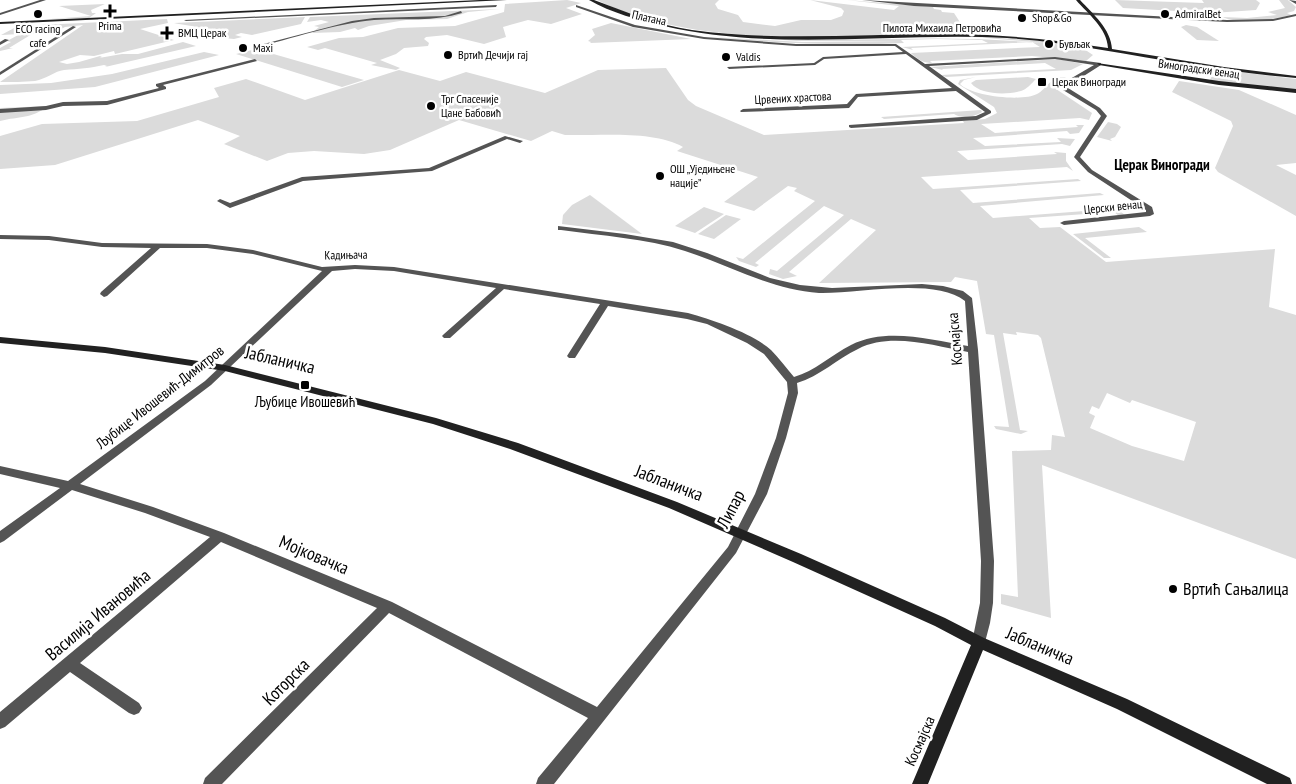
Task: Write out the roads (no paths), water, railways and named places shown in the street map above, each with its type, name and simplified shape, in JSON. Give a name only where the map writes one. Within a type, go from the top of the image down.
[{"type":"main road","points":[[0,23],[505,0]]},
{"type":"main road","name":"Пилота Михаила Петровића","points":[[591,0],[635,18],[701,30],[778,37],[987,36],[1052,41],[1218,68],[1296,77]]},
{"type":"main road","points":[[1078,0],[1105,34],[1110,44],[1110,50]]},
{"type":"main road","name":"Церски венац","points":[[1099,64],[1110,50]]},
{"type":"main road","name":"Виноградски венац","points":[[1099,64],[1231,85],[1296,91]]},
{"type":"main road","name":"Јабланичка","points":[[0,340],[114,351],[225,368],[345,396],[436,421],[514,446],[674,506],[741,534],[932,618],[979,642],[1122,704],[1284,784]]},
{"type":"main road","name":"Космајска","points":[[920,784],[979,642]]},
{"type":"street","points":[[0,12],[44,0]]},
{"type":"street","points":[[864,0],[914,5],[1240,21],[1273,20],[1296,15]]},
{"type":"street","points":[[1291,0],[1296,3]]},
{"type":"street","points":[[186,20],[496,6]]},
{"type":"street","name":"Платана","points":[[577,6],[623,23],[689,36],[790,45],[879,45]]},
{"type":"street","points":[[333,14],[335,8]]},
{"type":"street","points":[[254,47],[353,22],[376,19],[445,17],[468,10]]},
{"type":"street","points":[[0,74],[74,26]]},
{"type":"street","points":[[689,36],[701,30]]},
{"type":"street","points":[[851,126],[977,118],[989,112],[896,45],[879,45],[869,38]]},
{"type":"street","points":[[0,44],[7,40]]},
{"type":"street","points":[[729,68],[815,64],[823,58],[907,53]]},
{"type":"street","points":[[924,64],[1055,58],[1099,64]]},
{"type":"street","points":[[0,111],[46,108],[63,104],[107,103],[164,88],[158,85],[255,60]]},
{"type":"street","name":"Церски венац","points":[[1064,223],[1150,214],[1149,209],[1090,170],[1077,157],[1104,116],[1098,109],[1065,89],[1065,86],[1099,64]]},
{"type":"street","points":[[0,68],[10,68]]},
{"type":"street","name":"Црвених храстова","points":[[743,111],[849,106],[856,96],[959,89]]},
{"type":"street","points":[[220,201],[230,206],[302,179],[430,170],[508,137],[520,140]]},
{"type":"street","name":"Космајска","points":[[561,228],[661,242],[687,248],[765,280],[795,288],[832,291],[909,287],[962,292],[969,300],[986,532],[986,621],[979,642]]},
{"type":"street","name":"Кадињача","points":[[0,237],[39,238],[102,245],[231,248],[311,267],[329,269],[355,267],[394,269],[688,316],[732,332],[766,352],[792,381]]},
{"type":"street","points":[[104,294],[160,245]]},
{"type":"street","name":"Љубице Ивошевић-Димитров","points":[[0,538],[225,368],[329,269]]},
{"type":"street","points":[[447,336],[503,286]]},
{"type":"street","points":[[572,356],[605,303]]},
{"type":"street","points":[[792,381],[808,377],[856,346],[874,341],[901,340],[973,350]]},
{"type":"street","name":"Липар","points":[[544,784],[732,550],[761,494],[781,438],[793,393],[792,381]]},
{"type":"street","name":"Мојковачка","points":[[0,470],[71,486],[150,510],[220,536],[387,606],[598,715]]},
{"type":"street","name":"Василија Ивановића","points":[[0,722],[220,536]]},
{"type":"street","name":"Которска","points":[[211,784],[387,606]]},
{"type":"street","points":[[70,664],[134,708]]},
{"type":"place","name":"Prima","points":[[110,11]]},
{"type":"place","name":"ECO racing cafe","points":[[38,14]]},
{"type":"place","name":"AdmiralBet","points":[[1165,14]]},
{"type":"place","name":"Shop&Go","points":[[1022,18]]},
{"type":"place","name":"ВМЦ Церак","points":[[167,33]]},
{"type":"place","name":"Бувљак","points":[[1049,44]]},
{"type":"place","name":"Maxi","points":[[243,48]]},
{"type":"place","name":"Вртић Дечији гај","points":[[448,55]]},
{"type":"place","name":"Valdis","points":[[726,57]]},
{"type":"place","name":"Церак Виногради","points":[[1042,82]]},
{"type":"place","name":"Трг Спасеније Цане Бабовић","points":[[431,106]]},
{"type":"place","name":"ОШ „Уједињене нације”","points":[[660,176]]},
{"type":"place","name":"Љубице Ивошевић","points":[[305,385]]},
{"type":"place","name":"Вртић Сањалица","points":[[1173,589]]},
{"type":"district","name":"Церак Виногради","points":[[1162,165]]}]
